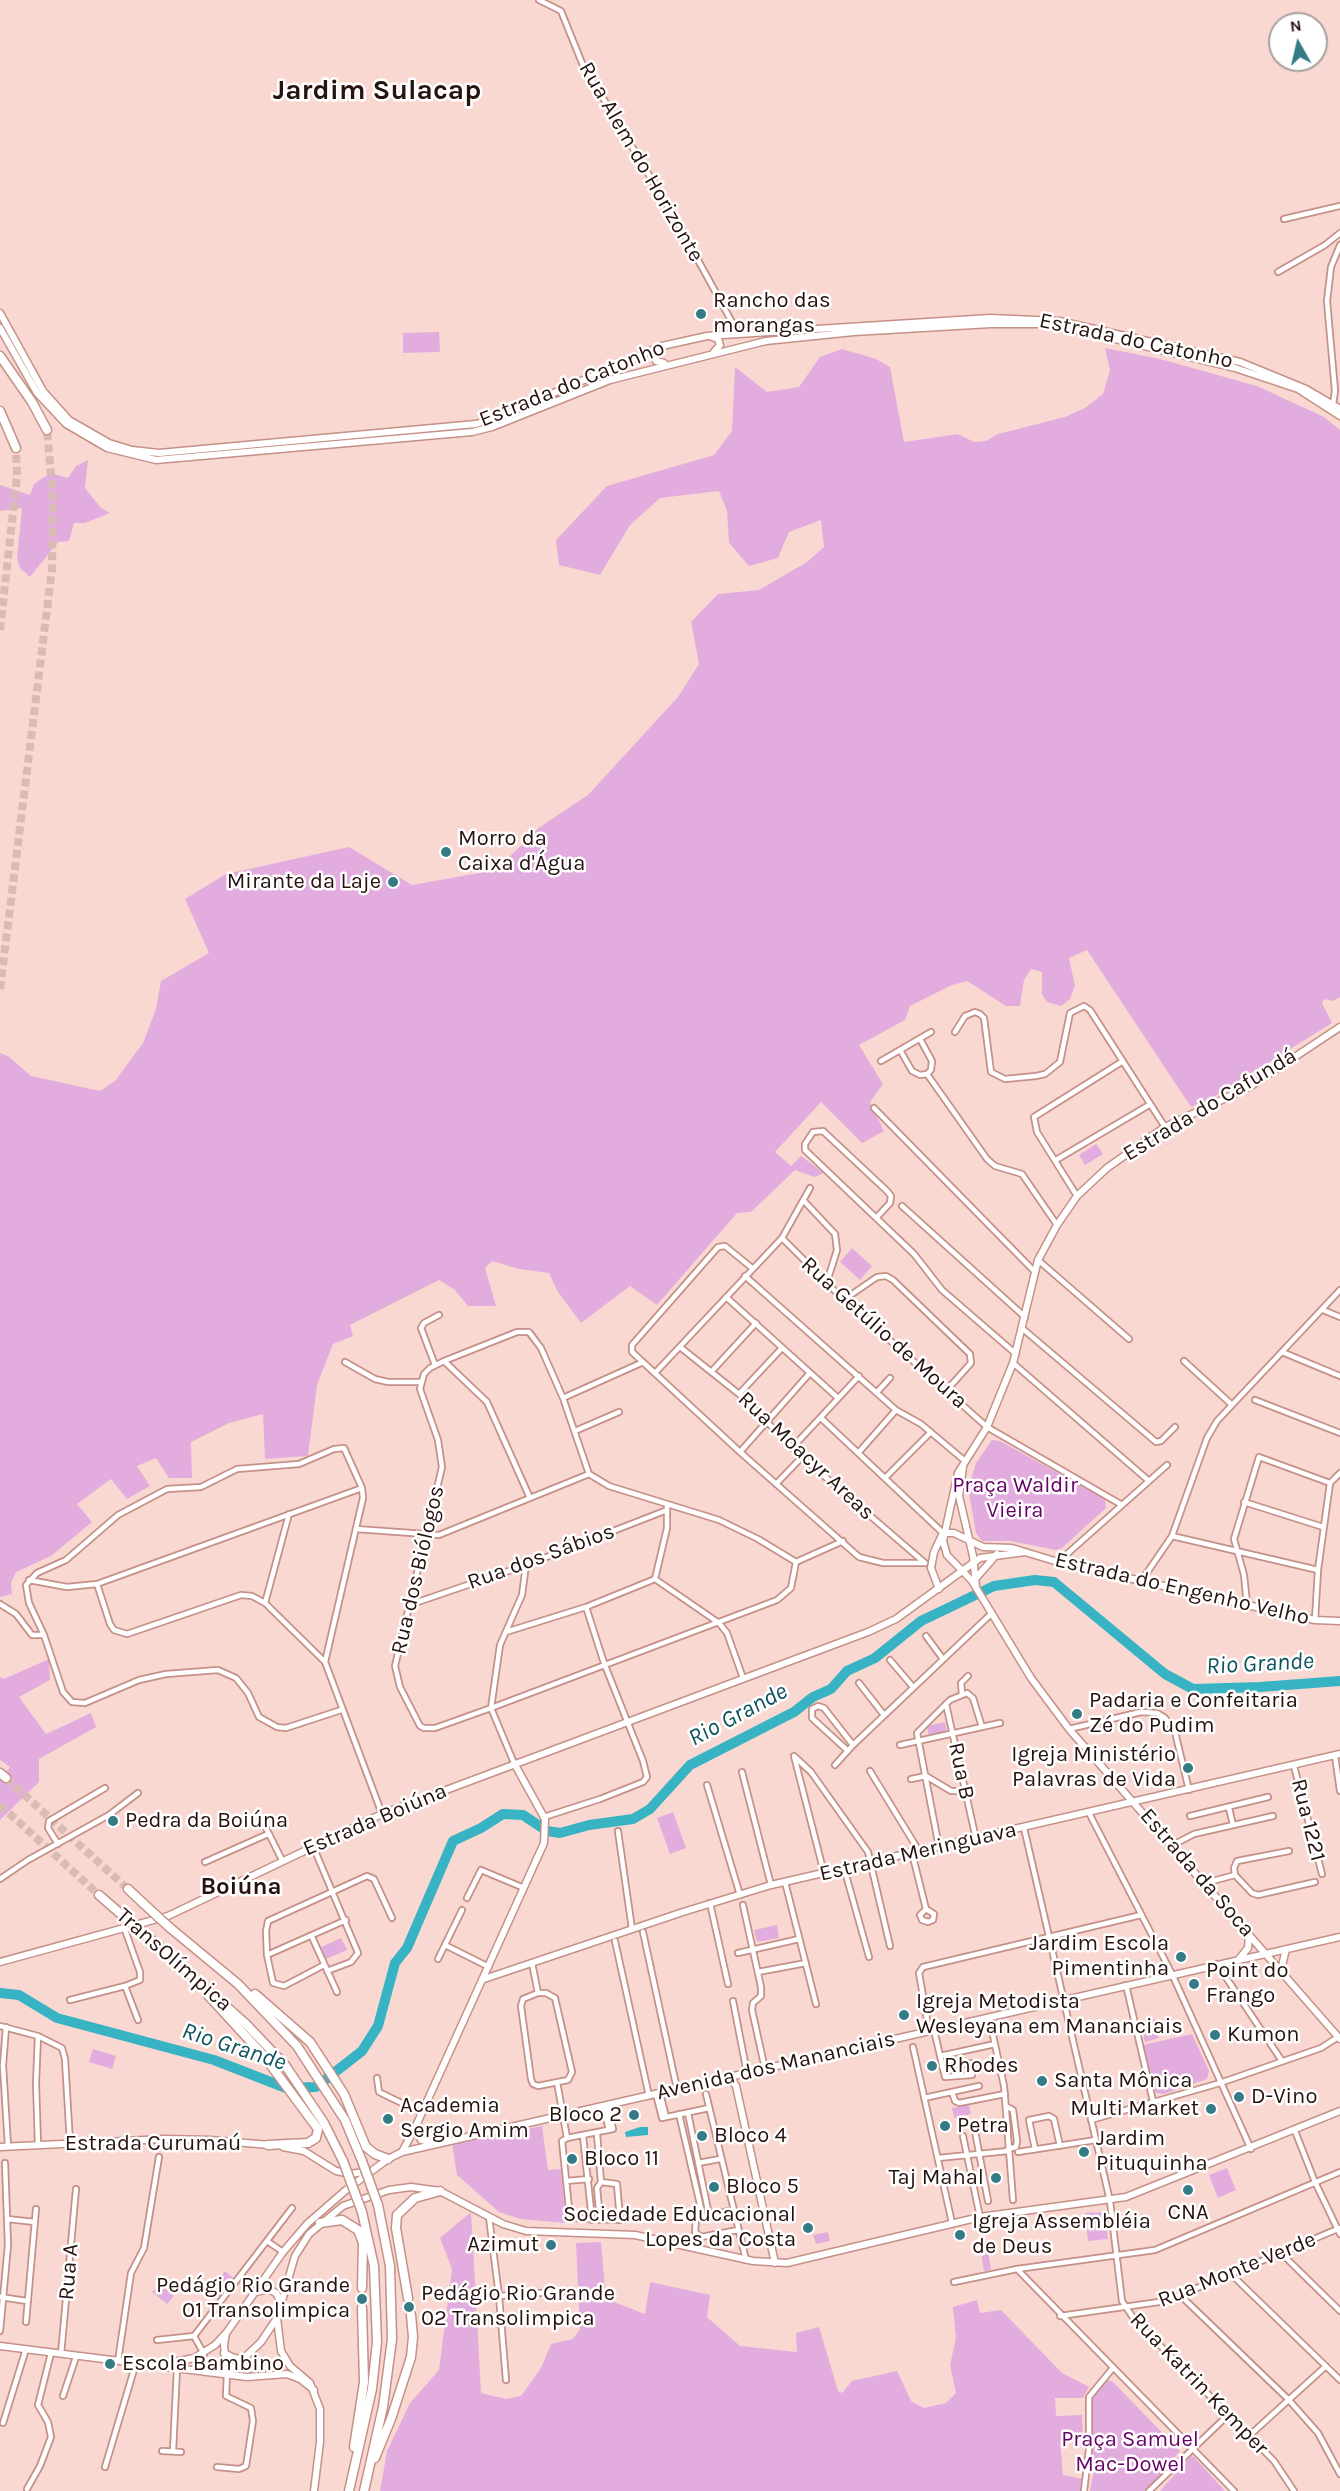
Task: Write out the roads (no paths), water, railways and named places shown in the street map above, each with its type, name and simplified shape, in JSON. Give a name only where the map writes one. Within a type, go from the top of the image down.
[{"type":"highway","points":[[0,356],[33,402],[47,430]]},
{"type":"highway","points":[[0,411],[16,448]]},
{"type":"highway","name":"TransOlímpica","points":[[128,1889],[268,2013],[318,2074],[345,2120],[362,2161],[378,2205],[390,2266],[392,2339],[383,2407],[364,2491]]},
{"type":"highway","name":"TransOlímpica","points":[[99,1895],[268,2045],[309,2098],[343,2160],[362,2212],[374,2266],[376,2342],[372,2389],[349,2491]]},
{"type":"highway","points":[[189,1942],[202,1949],[298,2031],[329,2069],[344,2094],[366,2147],[375,2154],[388,2158]]},
{"type":"highway","points":[[205,1988],[213,2001],[238,2025],[298,2099],[318,2129],[316,2138],[308,2143],[268,2145]]},
{"type":"highway","points":[[408,2298],[396,2228],[397,2215],[415,2198],[440,2191]]},
{"type":"highway","points":[[320,2223],[338,2219],[348,2222],[357,2230],[363,2243],[362,2288]]},
{"type":"highway","points":[[356,2456],[356,2431],[364,2382],[362,2308]]},
{"type":"highway","points":[[368,2471],[385,2436],[411,2357],[413,2337],[411,2315]]},
{"type":"street","name":"Rua Alem do Horizonte","points":[[539,0],[561,10],[582,63],[676,220],[738,333]]},
{"type":"street","points":[[1284,219],[1340,207]]},
{"type":"street","points":[[1278,272],[1325,245],[1340,233]]},
{"type":"street","points":[[1333,404],[1335,391],[1327,301],[1331,267],[1340,245]]},
{"type":"street","name":"Estrada do Catonho","points":[[0,313],[43,391],[69,420],[110,443],[132,450],[159,453],[476,424],[507,414],[662,346],[707,336],[990,318],[1059,321],[1240,362],[1277,376],[1340,409]]},
{"type":"street","name":"Estrada do Catonho","points":[[0,328],[37,393],[66,424],[107,448],[156,460],[472,432],[492,427],[588,387],[667,364],[783,338],[991,324],[1040,324],[1082,331],[1272,379],[1298,389],[1340,416]]},
{"type":"street","points":[[707,336],[720,342],[720,347],[713,353]]},
{"type":"street","points":[[662,346],[656,351],[655,358],[660,363],[667,364]]},
{"type":"street","points":[[955,1032],[965,1016],[975,1012],[980,1014],[984,1018],[992,1072],[1005,1079],[1036,1076],[1045,1074],[1060,1062],[1070,1013],[1084,1006],[1090,1010],[1165,1127]]},
{"type":"street","name":"Estrada do Cafundá","points":[[943,1533],[950,1515],[954,1483],[987,1427],[1013,1363],[1038,1260],[1057,1225],[1077,1196],[1107,1168],[1165,1127],[1251,1086],[1340,1027]]},
{"type":"street","points":[[881,1061],[931,1032]]},
{"type":"street","points":[[900,1050],[912,1071],[920,1075],[927,1074],[931,1070],[932,1061],[920,1039]]},
{"type":"street","points":[[1077,1196],[1036,1132],[1034,1117],[1123,1061]]},
{"type":"street","points":[[927,1074],[987,1160],[995,1166],[1022,1174],[1057,1225]]},
{"type":"street","points":[[1056,1160],[1149,1105]]},
{"type":"street","points":[[874,1108],[1034,1271]]},
{"type":"street","points":[[877,1217],[890,1203],[891,1196],[823,1131],[813,1132],[805,1144],[805,1150],[877,1217],[883,1227],[914,1254],[942,1290],[1016,1354]]},
{"type":"street","points":[[655,1373],[782,1238],[810,1188]]},
{"type":"street","points":[[804,1201],[835,1234],[837,1250],[827,1281]]},
{"type":"street","points":[[902,1206],[1025,1317]]},
{"type":"street","name":"Rua Getúlio de Moura","points":[[782,1238],[845,1299],[987,1427],[1122,1505]]},
{"type":"street","points":[[752,1268],[725,1246],[718,1247],[632,1345],[632,1352],[641,1363],[655,1373],[859,1557],[867,1560],[925,1563]]},
{"type":"street","points":[[1038,1260],[1130,1339]]},
{"type":"street","points":[[845,1299],[882,1275],[893,1280],[970,1354],[971,1363],[946,1391]]},
{"type":"street","points":[[746,1276],[878,1391],[896,1410],[931,1432],[965,1462]]},
{"type":"street","points":[[1142,1580],[1172,1536],[1207,1437],[1231,1404],[1340,1290]]},
{"type":"street","points":[[726,1297],[837,1398]]},
{"type":"street","points":[[1323,1310],[1340,1317]]},
{"type":"street","points":[[435,1365],[421,1328],[424,1323],[439,1315]]},
{"type":"street","points":[[712,1371],[756,1323]]},
{"type":"street","points":[[1023,1329],[1156,1442],[1161,1441],[1175,1426]]},
{"type":"street","points":[[345,1362],[375,1379],[388,1382],[421,1382],[424,1374],[435,1365],[517,1332],[529,1332],[541,1348],[563,1398],[589,1474],[609,1486],[667,1507],[719,1520],[758,1539],[795,1562],[843,1541]]},
{"type":"street","name":"Rua Moacyr Areas","points":[[680,1347],[739,1394],[792,1448],[931,1568]]},
{"type":"street","points":[[739,1394],[781,1348]]},
{"type":"street","points":[[1282,1352],[1340,1376]]},
{"type":"street","points":[[444,1361],[487,1402],[530,1498]]},
{"type":"street","points":[[1184,1361],[1231,1404]]},
{"type":"street","points":[[563,1398],[641,1363]]},
{"type":"street","points":[[1013,1363],[1149,1481]]},
{"type":"street","points":[[740,1452],[809,1374]]},
{"type":"street","points":[[792,1448],[859,1376]]},
{"type":"street","points":[[878,1391],[890,1378]]},
{"type":"street","name":"Rua dos Biólogos","points":[[421,1382],[422,1401],[438,1440],[442,1461],[398,1644],[395,1673],[420,1726],[428,1730],[604,1663],[719,1623],[785,1595],[793,1582],[795,1562]]},
{"type":"street","points":[[1255,1400],[1340,1433]]},
{"type":"street","points":[[859,1452],[896,1410]]},
{"type":"street","points":[[575,1431],[619,1412]]},
{"type":"street","points":[[821,1418],[943,1533],[945,1549],[962,1572]]},
{"type":"street","points":[[885,1478],[931,1432]]},
{"type":"street","points":[[325,1662],[362,1504],[362,1488],[344,1448],[334,1449],[299,1464],[237,1469],[201,1487],[174,1488],[159,1492],[118,1515],[66,1560],[29,1580],[25,1591],[44,1635],[63,1692],[66,1699],[72,1702],[85,1702],[139,1680],[166,1674],[218,1670],[236,1678],[248,1693],[259,1717],[277,1727],[286,1728],[341,1710]]},
{"type":"street","points":[[776,1484],[802,1457]]},
{"type":"street","points":[[1247,1604],[1239,1553],[1234,1539],[1259,1457],[1330,1483]]},
{"type":"street","name":"Estrada do Cafundá","points":[[965,1462],[958,1496],[974,1562]]},
{"type":"street","points":[[1059,1562],[1167,1465]]},
{"type":"street","points":[[1315,1620],[1318,1570],[1330,1483],[1340,1473]]},
{"type":"street","points":[[356,1529],[425,1535],[444,1533],[589,1474]]},
{"type":"street","points":[[29,1580],[67,1587],[97,1584],[362,1488]]},
{"type":"street","points":[[1244,1502],[1323,1527]]},
{"type":"street","points":[[655,1579],[667,1527],[667,1507]]},
{"type":"street","name":"Rua dos Sábios","points":[[409,1605],[526,1565],[667,1507]]},
{"type":"street","points":[[265,1603],[290,1514]]},
{"type":"street","points":[[939,1589],[931,1568],[934,1552],[943,1533]]},
{"type":"street","name":"Estrada do Engenho Velho","points":[[943,1533],[959,1535],[970,1542],[1024,1552],[1315,1620],[1340,1621]]},
{"type":"street","points":[[1172,1536],[1318,1570]]},
{"type":"street","name":"Estrada do Engenho Velho","points":[[514,1763],[868,1632],[896,1619],[974,1562],[998,1554],[1024,1552]]},
{"type":"street","points":[[976,1578],[998,1554]]},
{"type":"street","points":[[974,1562],[977,1589]]},
{"type":"street","points":[[402,2152],[484,1979],[544,1843],[544,1818],[514,1763],[490,1708],[501,1645],[522,1594],[526,1565]]},
{"type":"street","name":"Estrada da Soca","points":[[962,1572],[977,1589],[1035,1685],[1069,1729],[1136,1802],[1171,1846],[1339,2038]]},
{"type":"street","points":[[506,1632],[586,1606],[655,1579]]},
{"type":"street","points":[[655,1579],[719,1623],[727,1633],[743,1678]]},
{"type":"street","points":[[97,1584],[110,1624],[114,1630],[127,1634],[241,1595],[252,1596],[265,1603],[325,1662],[341,1710],[382,1814]]},
{"type":"street","points":[[0,1604],[16,1614],[32,1635],[44,1635]]},
{"type":"street","points":[[544,1818],[600,1799],[645,1780],[647,1773],[604,1663],[586,1606]]},
{"type":"street","points":[[835,1766],[853,1745],[992,1613]]},
{"type":"street","points":[[926,1636],[943,1659]]},
{"type":"street","points":[[890,1660],[913,1688]]},
{"type":"street","points":[[962,1694],[961,1683],[968,1676]]},
{"type":"street","points":[[859,1683],[884,1715]]},
{"type":"street","points":[[939,1847],[917,1739],[919,1730],[946,1704],[962,1694],[973,1698],[982,1727]]},
{"type":"street","name":"Rua B","points":[[946,1704],[976,1839]]},
{"type":"street","points":[[848,1751],[812,1718],[812,1709],[818,1706],[824,1708],[853,1745]]},
{"type":"street","points":[[1069,1729],[1141,1712],[1157,1713],[1166,1718],[1175,1732],[1189,1790]]},
{"type":"street","points":[[900,1745],[917,1739],[1000,1723]]},
{"type":"street","points":[[1337,1755],[1340,1791]]},
{"type":"street","name":"Estrada Meringuava","points":[[484,1979],[710,1903],[771,1885],[1337,1755]]},
{"type":"street","points":[[824,1873],[793,1758],[797,1757],[811,1772],[862,1843],[871,1862],[890,1946]]},
{"type":"street","name":"Estrada Boiúna","points":[[0,1962],[125,1930],[168,1916],[382,1814],[514,1763]]},
{"type":"street","name":"Rua 1221","points":[[1294,1766],[1322,1874]]},
{"type":"street","points":[[870,1771],[916,1852],[926,1909]]},
{"type":"street","points":[[741,1772],[771,1885]]},
{"type":"street","points":[[798,1779],[811,1772]]},
{"type":"street","points":[[911,1779],[926,1776],[951,1791],[965,1791]]},
{"type":"street","points":[[707,1785],[740,1894]]},
{"type":"street","points":[[58,1844],[48,1828],[49,1821],[105,1788]]},
{"type":"street","points":[[0,1879],[109,1815],[138,1793]]},
{"type":"street","points":[[1190,1816],[1268,1797]]},
{"type":"street","points":[[1229,1808],[1233,1825]]},
{"type":"street","points":[[1089,1813],[1172,1974],[1251,2149]]},
{"type":"street","points":[[1171,1846],[1188,1836],[1273,1816]]},
{"type":"street","points":[[263,1822],[282,1860]]},
{"type":"street","name":"Rua Katrin Kemper","points":[[1024,1828],[1110,2201],[1122,2301],[1125,2308],[1280,2468],[1294,2491]]},
{"type":"street","points":[[618,1831],[632,1930]]},
{"type":"street","points":[[205,1862],[268,1834]]},
{"type":"street","points":[[313,1846],[358,1953],[351,1962],[327,1971]]},
{"type":"street","points":[[1289,1851],[1237,1862],[1234,1868],[1235,1875],[1252,1893],[1258,1895],[1315,1882]]},
{"type":"street","points":[[844,1868],[870,1957]]},
{"type":"street","points":[[467,1898],[481,1870],[524,1888]]},
{"type":"street","points":[[1205,1883],[1235,1875]]},
{"type":"street","points":[[324,1965],[280,1986],[273,1983],[267,1955],[268,1921],[332,1891],[371,1877],[378,1886],[392,1917]]},
{"type":"street","points":[[785,1882],[816,2004]]},
{"type":"street","points":[[710,1903],[728,1983]]},
{"type":"street","points":[[743,1905],[761,1992],[753,2003],[752,2010],[765,2069]]},
{"type":"street","points":[[438,1959],[462,1911]]},
{"type":"street","points":[[972,2075],[947,2079],[931,2030],[919,1973],[921,1969],[1141,1915]]},
{"type":"street","points":[[267,1955],[346,1920]]},
{"type":"street","points":[[70,2000],[138,1982],[141,1977],[125,1930]]},
{"type":"street","points":[[643,1932],[677,2089]]},
{"type":"street","points":[[1239,1959],[1248,1948],[1249,1934]]},
{"type":"street","points":[[312,1937],[337,1992]]},
{"type":"street","name":"Avenida dos Mananciais","points":[[227,2332],[251,2294],[283,2252],[326,2207],[388,2158],[402,2152],[1340,1937]]},
{"type":"street","points":[[738,1953],[799,1939]]},
{"type":"street","points":[[615,1941],[655,2094],[673,2125]]},
{"type":"street","points":[[445,1946],[503,1973]]},
{"type":"street","points":[[1281,1971],[1286,1949]]},
{"type":"street","points":[[532,1963],[538,1993]]},
{"type":"street","points":[[758,1972],[806,1963]]},
{"type":"street","points":[[1217,1964],[1282,2061]]},
{"type":"street","points":[[1126,1985],[1153,2101]]},
{"type":"street","points":[[125,1986],[138,2020]]},
{"type":"street","points":[[538,1993],[546,1993],[555,1998],[572,2074],[568,2080],[538,2086],[533,2084],[531,2079],[521,2006],[523,2000],[538,1993]]},
{"type":"street","points":[[733,2001],[744,2073],[736,2086]]},
{"type":"street","points":[[989,2017],[1005,2094],[1013,2200]]},
{"type":"street","points":[[8,2146],[3,2026],[59,2045],[64,2053],[70,2143]]},
{"type":"street","points":[[38,2037],[36,2083],[38,2145]]},
{"type":"street","points":[[1091,2120],[1220,2083],[1321,2048],[1339,2038]]},
{"type":"street","points":[[940,2056],[995,2044]]},
{"type":"street","points":[[913,2047],[952,2223]]},
{"type":"street","points":[[942,2067],[972,2063]]},
{"type":"street","points":[[730,2077],[736,2086],[775,2263]]},
{"type":"street","points":[[377,2078],[378,2092],[422,2113]]},
{"type":"street","points":[[557,2082],[567,2138]]},
{"type":"street","points":[[924,2098],[979,2086]]},
{"type":"street","points":[[952,2092],[955,2101],[959,2103],[1005,2094]]},
{"type":"street","points":[[706,2094],[746,2260]]},
{"type":"street","points":[[605,2106],[609,2131],[606,2140]]},
{"type":"street","points":[[938,2158],[1008,2150],[1016,2147],[1014,2110],[1006,2106]]},
{"type":"street","points":[[667,2117],[709,2108]]},
{"type":"street","points":[[494,2223],[526,2231],[652,2237],[762,2262],[801,2261],[980,2217],[1110,2201],[1141,2193],[1340,2111]]},
{"type":"street","points":[[688,2113],[709,2215]]},
{"type":"street","points":[[679,2114],[702,2217]]},
{"type":"street","points":[[1035,2149],[1029,2126],[1032,2119],[1053,2117],[1060,2146]]},
{"type":"street","points":[[415,2128],[421,2140],[439,2142]]},
{"type":"street","points":[[601,2182],[617,2184],[622,2214],[619,2221],[570,2218],[562,2144],[567,2138],[609,2131]]},
{"type":"street","points":[[1295,2131],[1315,2182],[1339,2230]]},
{"type":"street","points":[[975,2132],[988,2201]]},
{"type":"street","points":[[597,2134],[601,2182],[597,2188],[600,2220]]},
{"type":"street","points":[[583,2136],[592,2220]]},
{"type":"street","points":[[963,2136],[980,2217]]},
{"type":"street","name":"Estrada Curumaú","points":[[0,2147],[182,2139],[268,2145],[304,2151],[343,2172],[372,2170]]},
{"type":"street","points":[[1018,2152],[1096,2140]]},
{"type":"street","points":[[118,2361],[130,2273],[144,2248],[159,2157]]},
{"type":"street","points":[[698,2163],[720,2158]]},
{"type":"street","points":[[0,2331],[7,2219],[3,2203],[5,2163]]},
{"type":"street","points":[[954,2282],[1017,2269],[1117,2258],[1160,2248],[1340,2172]]},
{"type":"street","points":[[566,2181],[588,2179]]},
{"type":"street","points":[[314,2491],[321,2420],[314,2390],[281,2352],[277,2318],[295,2256],[320,2223],[343,2206],[388,2190],[411,2187],[440,2191],[489,2217],[494,2223],[506,2380]]},
{"type":"street","name":"Rua A","points":[[61,2354],[76,2189]]},
{"type":"street","points":[[158,2340],[194,2336],[292,2208]]},
{"type":"street","points":[[26,2322],[36,2209]]},
{"type":"street","points":[[733,2210],[702,2217],[693,2222],[696,2236],[738,2230]]},
{"type":"street","points":[[7,2219],[35,2222]]},
{"type":"street","name":"Rua Monte Verde","points":[[1060,2316],[1125,2308],[1181,2296],[1339,2230]]},
{"type":"street","points":[[267,2241],[283,2252]]},
{"type":"street","points":[[762,2262],[773,2252]]},
{"type":"street","points":[[1281,2253],[1340,2311]]},
{"type":"street","points":[[1017,2269],[1060,2316],[1194,2448],[1234,2491]]},
{"type":"street","points":[[1231,2274],[1340,2380]]},
{"type":"street","points":[[251,2294],[261,2289],[268,2289],[276,2293],[281,2302]]},
{"type":"street","points":[[500,2296],[566,2291]]},
{"type":"street","points":[[1181,2296],[1288,2398],[1318,2433],[1340,2474]]},
{"type":"street","points":[[2,2297],[27,2301]]},
{"type":"street","points":[[227,2374],[244,2359],[277,2318]]},
{"type":"street","points":[[217,2467],[239,2469],[246,2466],[253,2421],[251,2409],[226,2396],[227,2374],[224,2353],[227,2332]]},
{"type":"street","points":[[193,2370],[204,2354],[227,2332]]},
{"type":"street","points":[[194,2336],[204,2354]]},
{"type":"street","points":[[0,2346],[254,2377],[287,2374],[300,2379],[314,2390]]},
{"type":"street","points":[[3,2423],[26,2349]]},
{"type":"street","points":[[27,2489],[40,2466],[51,2437],[48,2422],[38,2405],[51,2353]]},
{"type":"street","points":[[224,2353],[234,2358],[244,2359]]},
{"type":"street","points":[[156,2366],[204,2354]]},
{"type":"street","points":[[63,2396],[76,2356]]},
{"type":"street","points":[[105,2467],[136,2363]]},
{"type":"street","points":[[1250,2435],[1288,2398],[1326,2366]]},
{"type":"street","points":[[173,2451],[177,2368]]},
{"type":"street","points":[[1084,2491],[1089,2449],[1089,2397],[1112,2369]]},
{"type":"street","points":[[1149,2491],[1228,2415]]},
{"type":"street","points":[[162,2451],[181,2452]]},
{"type":"water","points":[[648,2127],[648,2135],[626,2137],[625,2132]]},
{"type":"waterway","name":"Rio Grande","points":[[0,1993],[19,1995],[57,2018],[214,2060],[286,2088],[316,2087],[362,2051],[378,2026],[395,1963],[407,1948],[453,1841],[481,1828],[503,1814],[523,1815],[547,1831],[560,1833],[589,1825],[633,1819],[650,1809],[690,1765],[794,1712],[813,1697],[831,1689],[847,1671],[875,1658],[921,1621],[994,1586],[1035,1580],[1054,1582],[1165,1674],[1193,1689],[1340,1681]]},
{"type":"tunnel","points":[[0,989],[52,569],[53,499],[47,430]]},
{"type":"tunnel","points":[[0,630],[17,476],[16,448]]},
{"type":"tunnel","points":[[6,1778],[128,1889]]},
{"type":"tunnel","points":[[0,1805],[99,1895]]},
{"type":"tunnel","points":[[362,2288],[362,2308]]},
{"type":"tunnel","points":[[408,2298],[411,2315]]},
{"type":"place","name":"Rancho das morangas","points":[[701,314]]},
{"type":"place","name":"Morro da Caixa d'Água","points":[[446,852]]},
{"type":"place","name":"Mirante da Laje","points":[[393,882]]},
{"type":"place","name":"Padaria e Confeitaria Zé do Pudim","points":[[1077,1714]]},
{"type":"place","name":"Igreja Ministério Palavras de Vida","points":[[1188,1768]]},
{"type":"place","name":"Pedra da Boiúna","points":[[113,1821]]},
{"type":"place","name":"Jardim Escola Pimentinha","points":[[1181,1957]]},
{"type":"place","name":"Point do Frango","points":[[1194,1984]]},
{"type":"place","name":"Igreja Metodista Wesleyana em Mananciais","points":[[904,2015]]},
{"type":"place","name":"Kumon","points":[[1215,2035]]},
{"type":"place","name":"Rhodes","points":[[932,2066]]},
{"type":"place","name":"Santa Mônica","points":[[1042,2081]]},
{"type":"place","name":"D-Vino","points":[[1239,2097]]},
{"type":"place","name":"Multi Market","points":[[1211,2109]]},
{"type":"place","name":"Bloco 2","points":[[634,2115]]},
{"type":"place","name":"Academia Sergio Amim","points":[[388,2119]]},
{"type":"place","name":"Petra","points":[[945,2126]]},
{"type":"place","name":"Bloco 4","points":[[702,2136]]},
{"type":"place","name":"Jardim Pituquinha","points":[[1084,2152]]},
{"type":"place","name":"Bloco 11","points":[[572,2159]]},
{"type":"place","name":"Taj Mahal","points":[[996,2178]]},
{"type":"place","name":"Bloco 5","points":[[714,2187]]},
{"type":"place","name":"CNA","points":[[1188,2190]]},
{"type":"place","name":"Sociedade Educacional Lopes da Costa","points":[[808,2228]]},
{"type":"place","name":"Igreja Assembléia de Deus","points":[[960,2235]]},
{"type":"place","name":"Azimut","points":[[551,2245]]},
{"type":"place","name":"Pedágio Rio Grande 01 Transolimpica","points":[[362,2299]]},
{"type":"place","name":"Pedágio Rio Grande 02 Transolimpica","points":[[409,2307]]},
{"type":"place","name":"Escola Bambino","points":[[110,2364]]},
{"type":"district","name":"Jardim Sulacap","points":[[377,91]]},
{"type":"district","name":"Boiúna","points":[[241,1887]]},
{"type":"park label","name":"Praça Waldir Vieira","points":[[1015,1498]]},
{"type":"park label","name":"Praça Samuel Mac-Dowel","points":[[1130,2452]]}]
